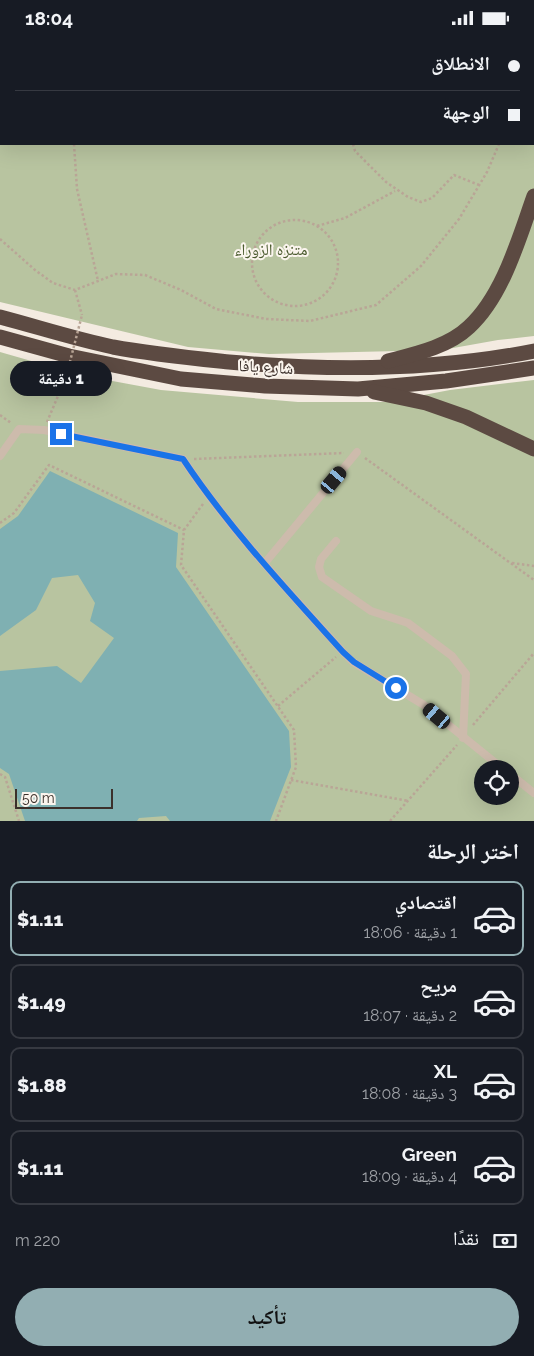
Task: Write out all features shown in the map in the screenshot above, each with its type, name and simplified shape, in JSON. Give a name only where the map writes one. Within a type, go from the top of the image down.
[{"type":"highway","points":[[354,369],[440,345],[469,327],[488,304],[503,277],[534,196]]},
{"type":"highway","name":"شارع يافا","points":[[0,317],[114,347],[188,358],[267,365],[354,369],[444,365],[534,351]]},
{"type":"highway","name":"شارع يافا","points":[[0,337],[69,356],[181,379],[264,386],[358,389],[446,381],[534,368]]},
{"type":"highway","points":[[358,389],[426,403],[466,417],[534,449]]},
{"type":"lane","points":[[0,456],[19,429],[44,430],[183,459],[208,496],[264,564],[343,652],[354,662],[424,705],[491,760]]},
{"type":"lane","points":[[264,564],[357,452]]},
{"type":"lane","points":[[336,541],[321,559],[319,567],[322,577],[371,611],[408,623],[452,656],[466,673],[463,738]]},
{"type":"lane","points":[[519,781],[534,793]]},
{"type":"path","points":[[74,145],[77,189],[98,281]]},
{"type":"path","points":[[353,145],[355,151],[386,182],[408,197],[421,202],[432,198],[454,175],[479,185]]},
{"type":"path","points":[[0,239],[35,270],[54,283],[75,290],[116,274],[145,275],[181,290],[216,309],[266,319],[310,321],[376,305],[421,266],[459,219],[479,185],[499,145]]},
{"type":"path","points":[[317,226],[332,238],[339,257],[339,272],[332,287],[320,299],[306,306],[286,306],[272,300],[263,293],[255,280],[252,263],[255,247],[263,234],[270,228],[289,220],[312,223],[317,226],[345,217],[396,190]]},
{"type":"path","points":[[44,430],[66,377],[82,315],[75,290]]},
{"type":"path","points":[[0,415],[19,429]]},
{"type":"path","points":[[183,459],[357,452],[534,580]]},
{"type":"path","points":[[0,523],[14,513],[49,465],[184,530]]},
{"type":"path","points":[[208,496],[184,530],[181,565],[294,730],[296,767],[276,821]]},
{"type":"path","points":[[511,562],[534,566]]},
{"type":"path","points":[[278,706],[343,652]]},
{"type":"path","points":[[0,774],[5,777],[19,821]]},
{"type":"path","points":[[291,780],[409,801]]},
{"type":"green space","name":"متنزه الزوراء","points":[[0,145],[534,145],[534,336],[442,350],[269,354],[188,347],[0,302]]},
{"type":"green space","points":[[0,352],[80,375],[161,390],[298,402],[387,402],[450,390],[534,380],[534,821],[0,821]]},
{"type":"water","points":[[50,471],[178,533],[176,567],[289,731],[291,767],[270,821],[170,821],[166,816],[139,818],[137,821],[25,821],[9,774],[0,768],[0,671],[57,666],[81,683],[114,638],[90,621],[95,603],[78,575],[52,578],[36,610],[0,636],[0,529],[18,516]]},
{"type":"route","points":[[61,434],[183,459],[219,510],[264,564],[343,652],[354,662],[396,688]]}]
